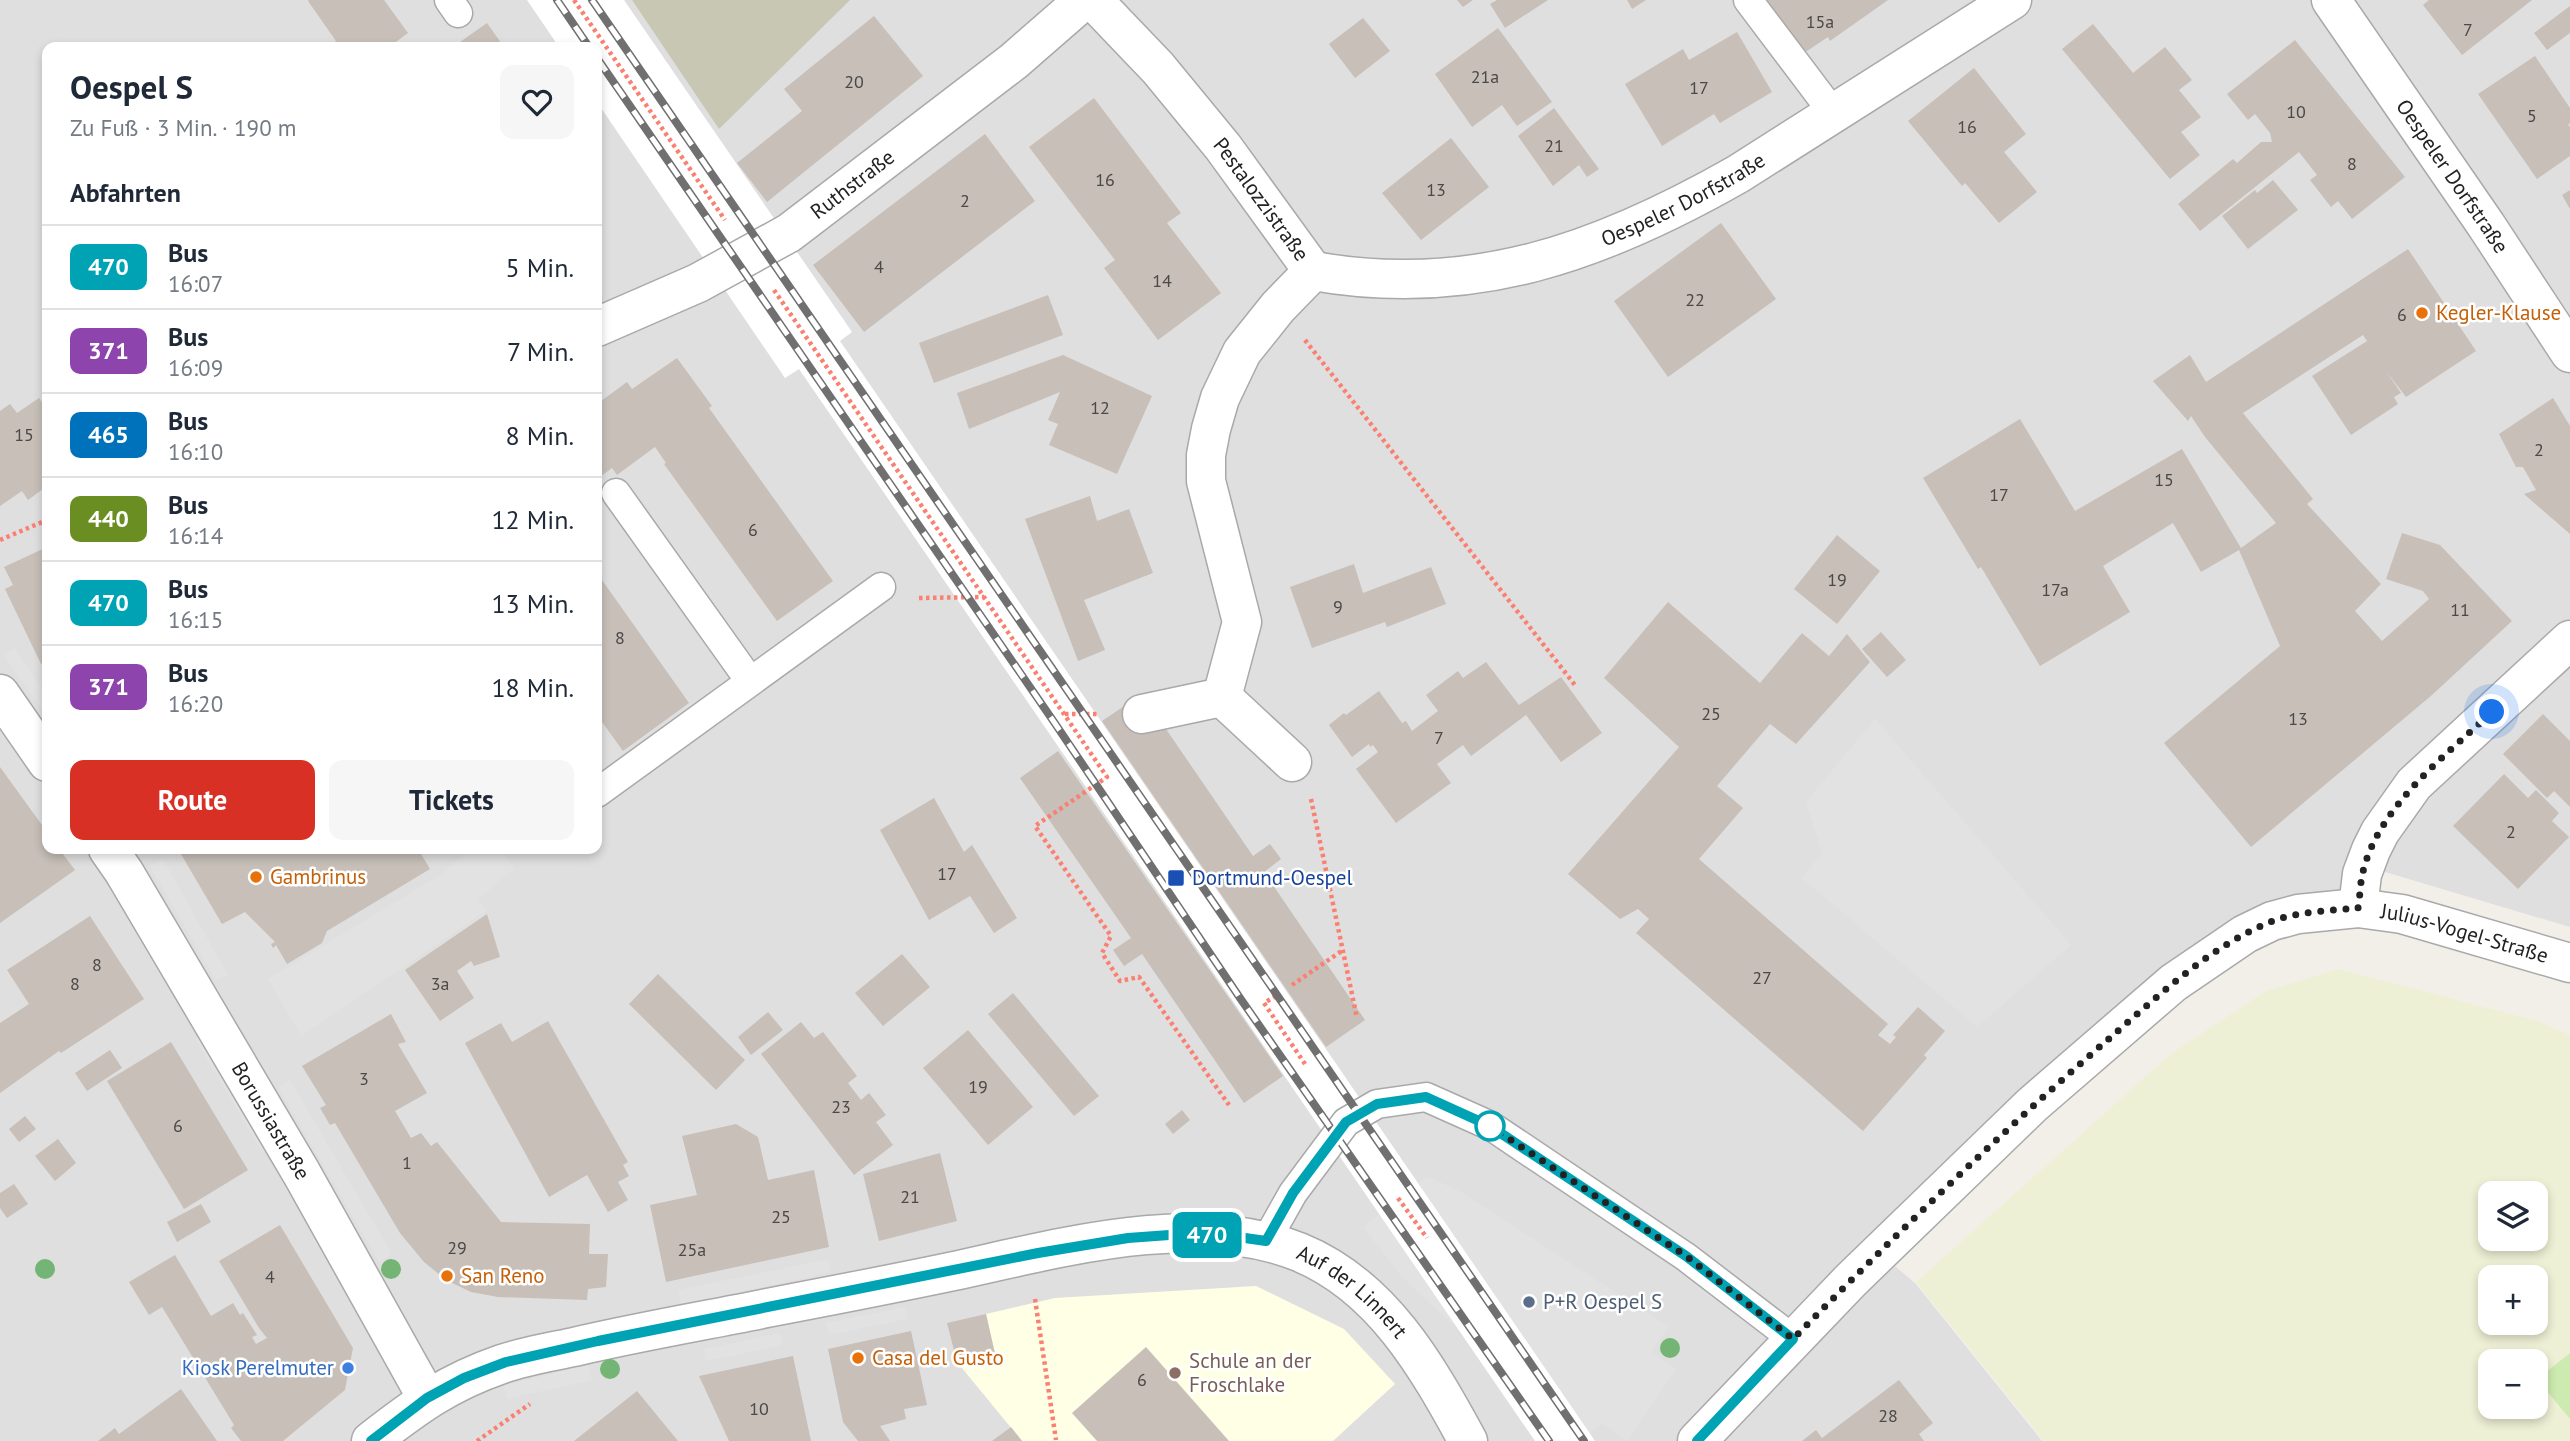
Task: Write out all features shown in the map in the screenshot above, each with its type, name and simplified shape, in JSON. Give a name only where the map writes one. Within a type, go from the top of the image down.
[{"type":"street","name":"Ruthstraße","points":[[602,325],[698,283],[789,233],[1014,61],[1084,0]]},
{"type":"street","name":"Pestalozzistraße","points":[[1093,0],[1158,68],[1223,147],[1313,271],[1278,307],[1242,352],[1217,409],[1206,455],[1206,481],[1242,622],[1222,696]]},
{"type":"street","name":"Oespeler Dorfstraße","points":[[1313,271],[1355,279],[1443,278],[1535,264],[1612,238],[1695,199],[2012,0]]},
{"type":"street","name":"Oespeler Dorfstraße","points":[[2331,0],[2486,225],[2570,353]]},
{"type":"street","points":[[2358,908],[2362,874],[2371,849],[2414,784],[2570,640]]},
{"type":"street","points":[[0,694],[42,755]]},
{"type":"street","points":[[1142,713],[1222,696],[1292,762]]},
{"type":"street","name":"Borussiastraße","points":[[111,854],[302,1174],[427,1398]]},
{"type":"street","name":"Julius-Vogel-Straße","points":[[1697,1441],[1793,1339],[2033,1104],[2173,983],[2245,934],[2272,921],[2298,914],[2358,908],[2402,914],[2570,963]]},
{"type":"street","name":"Auf der Linnert","points":[[370,1441],[427,1398],[464,1378],[506,1362],[598,1341],[1038,1253],[1128,1238],[1183,1234],[1224,1235],[1266,1241],[1300,1253],[1336,1272],[1371,1299],[1391,1319],[1426,1368],[1468,1441]]},
{"type":"lane","points":[[1748,0],[1834,114]]},
{"type":"lane","points":[[616,493],[750,681]]},
{"type":"lane","points":[[602,789],[881,587]]},
{"type":"lane","points":[[1266,1241],[1293,1193],[1346,1122],[1377,1104],[1426,1097],[1484,1122],[1686,1256],[1793,1339]]},
{"type":"path","points":[[574,0],[1107,777],[1035,827],[1111,936],[1102,953],[1120,981],[1139,977],[1229,1105]]},
{"type":"path","points":[[1278,307],[1575,685]]},
{"type":"path","points":[[0,540],[42,522]]},
{"type":"path","points":[[1292,762],[1306,776],[1357,1018]]},
{"type":"path","points":[[1292,985],[1343,950]]},
{"type":"path","points":[[1276,996],[1264,1003],[1307,1067]]},
{"type":"path","points":[[1398,1198],[1427,1238]]},
{"type":"path","points":[[1034,1293],[1056,1440]]},
{"type":"path","points":[[477,1441],[530,1404]]},
{"type":"shaded area","points":[[0,0],[2570,0],[2570,927],[2375,869],[2346,898],[2307,902],[1871,1246],[1915,1283],[2042,1441],[0,1441]]},
{"type":"shaded area","points":[[632,0],[850,0],[719,129]]},
{"type":"shaded area","points":[[14,648],[42,688],[42,710],[3,655]]},
{"type":"shaded area","points":[[1875,719],[2071,945],[1977,1027],[1802,878],[1822,853],[1806,802]]},
{"type":"shaded area","points":[[465,854],[505,854],[514,869],[478,899],[486,911],[301,1036],[268,979],[437,877]]},
{"type":"shaded area","points":[[163,859],[228,975],[216,981],[150,866]]},
{"type":"shaded area","points":[[128,897],[178,983],[168,989],[118,902]]},
{"type":"shaded area","points":[[2338,969],[2538,1021],[2570,1035],[2570,1353],[2548,1370],[2548,1349],[2478,1349],[2478,1419],[2548,1419],[2548,1392],[2570,1419],[2570,1441],[2044,1441],[1916,1282],[2172,1053],[2266,991]]},
{"type":"shaded area","points":[[207,1032],[274,1146],[263,1153],[195,1039]]},
{"type":"shaded area","points":[[290,1080],[392,1254],[379,1262],[278,1087]]},
{"type":"shaded area","name":"P+R Oespel S","points":[[1428,1177],[1458,1190],[1669,1327],[1651,1352],[1676,1369],[1627,1441],[1603,1424],[1577,1441],[1402,1277],[1363,1227]]},
{"type":"shaded area","points":[[828,1259],[831,1272],[681,1305],[678,1290]]},
{"type":"shaded area","name":"Schule an der Froschlake","points":[[1256,1286],[1344,1329],[1395,1384],[1333,1441],[1022,1441],[957,1362],[995,1353],[986,1314],[1055,1298]]},
{"type":"shaded area","points":[[905,1307],[907,1319],[829,1335],[826,1323]]},
{"type":"shaded area","points":[[780,1333],[783,1345],[706,1361],[704,1349]]},
{"type":"shaded area","points":[[589,1365],[592,1380],[507,1399],[504,1385]]},
{"type":"green space","points":[[2570,1353],[2570,1419],[2548,1392],[2548,1370]]},
{"type":"pier","points":[[527,0],[624,0],[852,332],[840,341],[1595,1441],[1535,1441],[799,369],[785,378],[602,109],[602,42],[556,42]]},
{"type":"building","points":[[384,0],[408,33],[396,42],[334,42],[308,1]]},
{"type":"building","points":[[1457,0],[1473,0],[1463,7]]},
{"type":"building","points":[[1497,0],[1548,0],[1505,28],[1490,4]]},
{"type":"building","points":[[1627,0],[1646,0],[1632,9]]},
{"type":"building","points":[[1767,0],[1888,0],[1830,41],[1828,37],[1804,53]]},
{"type":"building","points":[[2429,0],[2532,0],[2462,55],[2423,5]]},
{"type":"building","points":[[2570,6],[2570,33],[2547,50],[2534,33]]},
{"type":"building","points":[[874,16],[923,76],[767,202],[737,163],[802,111],[784,89]]},
{"type":"building","points":[[1363,18],[1390,51],[1355,78],[1329,44]]},
{"type":"building","points":[[487,23],[500,42],[460,42]]},
{"type":"building","points":[[2093,24],[2133,73],[2165,47],[2192,80],[2179,90],[2201,117],[2181,132],[2200,155],[2170,179],[2062,49]]},
{"type":"building","points":[[1498,28],[1552,102],[1517,126],[1502,105],[1472,127],[1435,74]]},
{"type":"building","points":[[1737,32],[1772,92],[1720,123],[1714,114],[1662,146],[1625,84],[1683,49],[1689,60]]},
{"type":"building","points":[[2295,40],[2405,177],[2352,219],[2338,201],[2331,207],[2310,180],[2317,175],[2299,152],[2200,231],[2178,204],[2233,159],[2237,163],[2261,142],[2272,142],[2270,133],[2255,114],[2248,120],[2227,94]]},
{"type":"building","points":[[2535,56],[2570,108],[2570,156],[2537,179],[2478,94]]},
{"type":"building","points":[[1974,68],[2026,134],[2004,152],[2037,192],[1999,223],[1965,183],[1962,186],[1908,121]]},
{"type":"building","points":[[1094,98],[1181,213],[1167,223],[1221,293],[1158,340],[1104,268],[1115,260],[1029,147]]},
{"type":"building","points":[[1554,108],[1599,169],[1587,177],[1579,165],[1553,186],[1518,136]]},
{"type":"building","points":[[985,134],[1035,201],[864,332],[813,265]]},
{"type":"building","points":[[1451,138],[1489,187],[1421,240],[1382,193]]},
{"type":"building","points":[[2273,180],[2298,210],[2248,249],[2222,216],[2255,190],[2257,193]]},
{"type":"building","points":[[2570,190],[2570,209],[2562,195]]},
{"type":"building","points":[[1721,223],[1776,299],[1668,377],[1614,301]]},
{"type":"building","points":[[2408,249],[2476,351],[2406,397],[2386,371],[2401,393],[2394,397],[2398,404],[2351,435],[2312,376],[2367,341],[2363,335],[2243,413],[2313,499],[2307,504],[2381,584],[2355,611],[2382,641],[2429,599],[2423,591],[2386,579],[2402,533],[2440,545],[2512,621],[2432,695],[2251,847],[2164,743],[2280,646],[2239,550],[2201,572],[2173,523],[2103,566],[2130,612],[2040,666],[1981,567],[1978,569],[1923,478],[2020,419],[2075,511],[2182,449],[2241,548],[2276,523],[2205,437],[2191,416],[2188,421],[2153,381],[2190,355],[2206,382]]},
{"type":"building","points":[[1048,295],[1063,335],[934,383],[919,343]]},
{"type":"building","points":[[1063,355],[1152,396],[1117,474],[1049,445],[1058,424],[1048,420],[1060,392],[969,429],[957,393]]},
{"type":"building","points":[[677,358],[712,406],[709,408],[833,581],[777,621],[664,464],[666,463],[655,447],[617,475],[612,468],[602,475],[602,400],[627,382],[632,389]]},
{"type":"building","points":[[39,398],[42,402],[42,490],[28,500],[22,491],[0,506],[0,411],[10,404],[17,413]]},
{"type":"building","points":[[2553,398],[2570,426],[2570,534],[2524,494],[2536,490],[2523,467],[2516,467],[2499,434]]},
{"type":"building","points":[[1090,496],[1097,521],[1129,509],[1153,573],[1084,600],[1105,650],[1078,661],[1025,519]]},
{"type":"building","points":[[1837,535],[1880,571],[1837,624],[1794,589]]},
{"type":"building","points":[[42,549],[41,664],[5,589],[13,585],[4,567]]},
{"type":"building","points":[[1354,564],[1363,593],[1431,567],[1446,604],[1387,627],[1385,622],[1312,648],[1290,587]]},
{"type":"building","points":[[602,580],[689,703],[623,751],[602,722]]},
{"type":"building","points":[[1668,602],[1760,683],[1802,633],[1829,656],[1847,634],[1870,662],[1796,744],[1770,724],[1717,786],[1743,808],[1699,859],[1888,1024],[1878,1035],[1890,1044],[1896,1037],[1893,1035],[1918,1007],[1945,1031],[1924,1055],[1927,1058],[1863,1131],[1636,933],[1649,919],[1638,909],[1620,919],[1568,874],[1679,747],[1604,678]]},
{"type":"building","points":[[1881,632],[1906,660],[1887,677],[1862,649]]},
{"type":"building","points":[[1486,662],[1519,705],[1561,677],[1602,733],[1561,762],[1526,715],[1471,756],[1463,745],[1437,764],[1451,783],[1396,823],[1356,769],[1378,752],[1369,744],[1352,757],[1329,725],[1379,691],[1402,723],[1406,721],[1412,731],[1438,711],[1426,695],[1458,671],[1463,678]]},
{"type":"building","points":[[1142,694],[1253,856],[1270,844],[1281,859],[1264,872],[1365,1020],[1326,1047],[1102,721]]},
{"type":"building","points":[[2543,714],[2570,741],[2570,807],[2554,791],[2547,798],[2503,754]]},
{"type":"building","points":[[1058,751],[1283,1076],[1244,1103],[1142,954],[1124,966],[1113,950],[1131,938],[1020,778]]},
{"type":"building","points":[[0,767],[42,825],[42,854],[63,854],[75,870],[0,923]]},
{"type":"building","points":[[2504,774],[2528,798],[2536,790],[2559,813],[2552,821],[2569,837],[2518,889],[2453,826]]},
{"type":"building","points":[[934,798],[964,852],[972,845],[1017,918],[994,933],[970,896],[929,920],[880,830]]},
{"type":"building","points":[[181,854],[421,854],[430,869],[327,931],[322,943],[287,964],[276,945],[273,948],[271,944],[275,942],[245,912],[222,924]]},
{"type":"building","points":[[487,914],[500,957],[474,966],[471,961],[457,971],[474,998],[440,1021],[405,970]]},
{"type":"building","points":[[90,916],[144,999],[61,1053],[59,1051],[0,1093],[0,1023],[29,1004],[7,970]]},
{"type":"building","points":[[902,954],[930,987],[883,1026],[855,993]]},
{"type":"building","points":[[658,974],[745,1060],[716,1090],[629,1004]]},
{"type":"building","points":[[1013,993],[1099,1096],[1074,1116],[988,1014]]},
{"type":"building","points":[[768,1012],[783,1030],[751,1055],[738,1037]]},
{"type":"building","points":[[391,1014],[406,1042],[398,1044],[427,1093],[395,1111],[411,1138],[421,1133],[431,1146],[437,1142],[501,1222],[590,1224],[589,1254],[608,1254],[606,1287],[588,1289],[587,1300],[498,1297],[471,1292],[446,1280],[424,1262],[400,1233],[335,1123],[330,1125],[320,1108],[326,1105],[302,1066]]},
{"type":"building","points":[[548,1021],[628,1162],[623,1165],[629,1176],[618,1182],[628,1200],[608,1212],[587,1175],[549,1197],[465,1043],[501,1023],[512,1042]]},
{"type":"building","points":[[801,1022],[814,1038],[823,1032],[857,1076],[848,1083],[861,1100],[869,1093],[886,1115],[876,1122],[893,1145],[854,1175],[761,1054]]},
{"type":"building","points":[[968,1030],[1033,1107],[988,1145],[923,1068]]},
{"type":"building","points":[[171,1042],[248,1170],[184,1209],[107,1081]]},
{"type":"building","points":[[110,1050],[122,1068],[87,1091],[75,1073]]},
{"type":"building","points":[[1182,1110],[1190,1120],[1173,1134],[1165,1124]]},
{"type":"building","points":[[25,1116],[36,1129],[19,1142],[9,1129]]},
{"type":"building","points":[[736,1124],[758,1137],[768,1180],[814,1170],[829,1247],[666,1282],[650,1205],[697,1195],[682,1136]]},
{"type":"building","points":[[58,1139],[76,1163],[55,1181],[35,1156]]},
{"type":"building","points":[[940,1153],[957,1221],[879,1241],[863,1174]]},
{"type":"building","points":[[14,1184],[28,1204],[7,1218],[0,1208],[0,1193]]},
{"type":"building","points":[[201,1204],[211,1222],[177,1242],[167,1222]]},
{"type":"building","points":[[280,1225],[353,1348],[345,1390],[283,1441],[241,1441],[162,1307],[149,1315],[129,1282],[175,1255],[211,1316],[233,1303],[257,1335],[252,1337],[256,1344],[267,1338],[219,1261]]},
{"type":"building","points":[[986,1314],[995,1354],[957,1362],[947,1323]]},
{"type":"building","points":[[911,1331],[927,1405],[904,1409],[906,1419],[880,1426],[890,1441],[858,1441],[843,1422],[828,1349]]},
{"type":"building","points":[[1146,1347],[1229,1441],[1097,1441],[1072,1413]]},
{"type":"building","points":[[793,1356],[811,1441],[729,1441],[699,1376]]},
{"type":"building","points":[[1899,1380],[1933,1423],[1919,1434],[1924,1441],[1802,1441],[1816,1430],[1822,1438]]},
{"type":"building","points":[[181,1389],[217,1441],[98,1441],[115,1428],[119,1434]]},
{"type":"building","points":[[637,1391],[678,1441],[574,1441]]},
{"type":"building","points":[[1011,1427],[1022,1441],[992,1441]]},
{"type":"railway","points":[[557,0],[586,42]]},
{"type":"railway","points":[[592,0],[1584,1441]]},
{"type":"railway","points":[[602,65],[1054,722],[1240,998],[1549,1441]]},
{"type":"bus line","name":"470","points":[[371,1441],[427,1398],[464,1378],[506,1362],[598,1341],[1038,1253],[1128,1238],[1183,1234],[1224,1235],[1266,1241],[1293,1193],[1346,1122],[1377,1104],[1426,1097],[1484,1122],[1686,1256],[1793,1339],[1697,1441]]},
{"type":"place","name":"Kegler-Klause","points":[[2422,313]]},
{"type":"place","name":"Gambrinus","points":[[256,877]]},
{"type":"place","name":"Dortmund-Oespel","points":[[1176,878]]},
{"type":"place","name":"San Reno","points":[[447,1276]]},
{"type":"place","name":"P+R Oespel S","points":[[1529,1302]]},
{"type":"place","name":"Casa del Gusto","points":[[858,1358]]},
{"type":"place","name":"Kiosk Perelmuter","points":[[348,1368]]},
{"type":"place","name":"Schule an der Froschlake","points":[[1175,1373]]},
{"type":"route","points":[[1490,1126],[1686,1256],[1793,1339],[2033,1104],[2173,983],[2245,934],[2272,921],[2298,914],[2358,908],[2362,874],[2380,832],[2414,784],[2492,712]]}]
